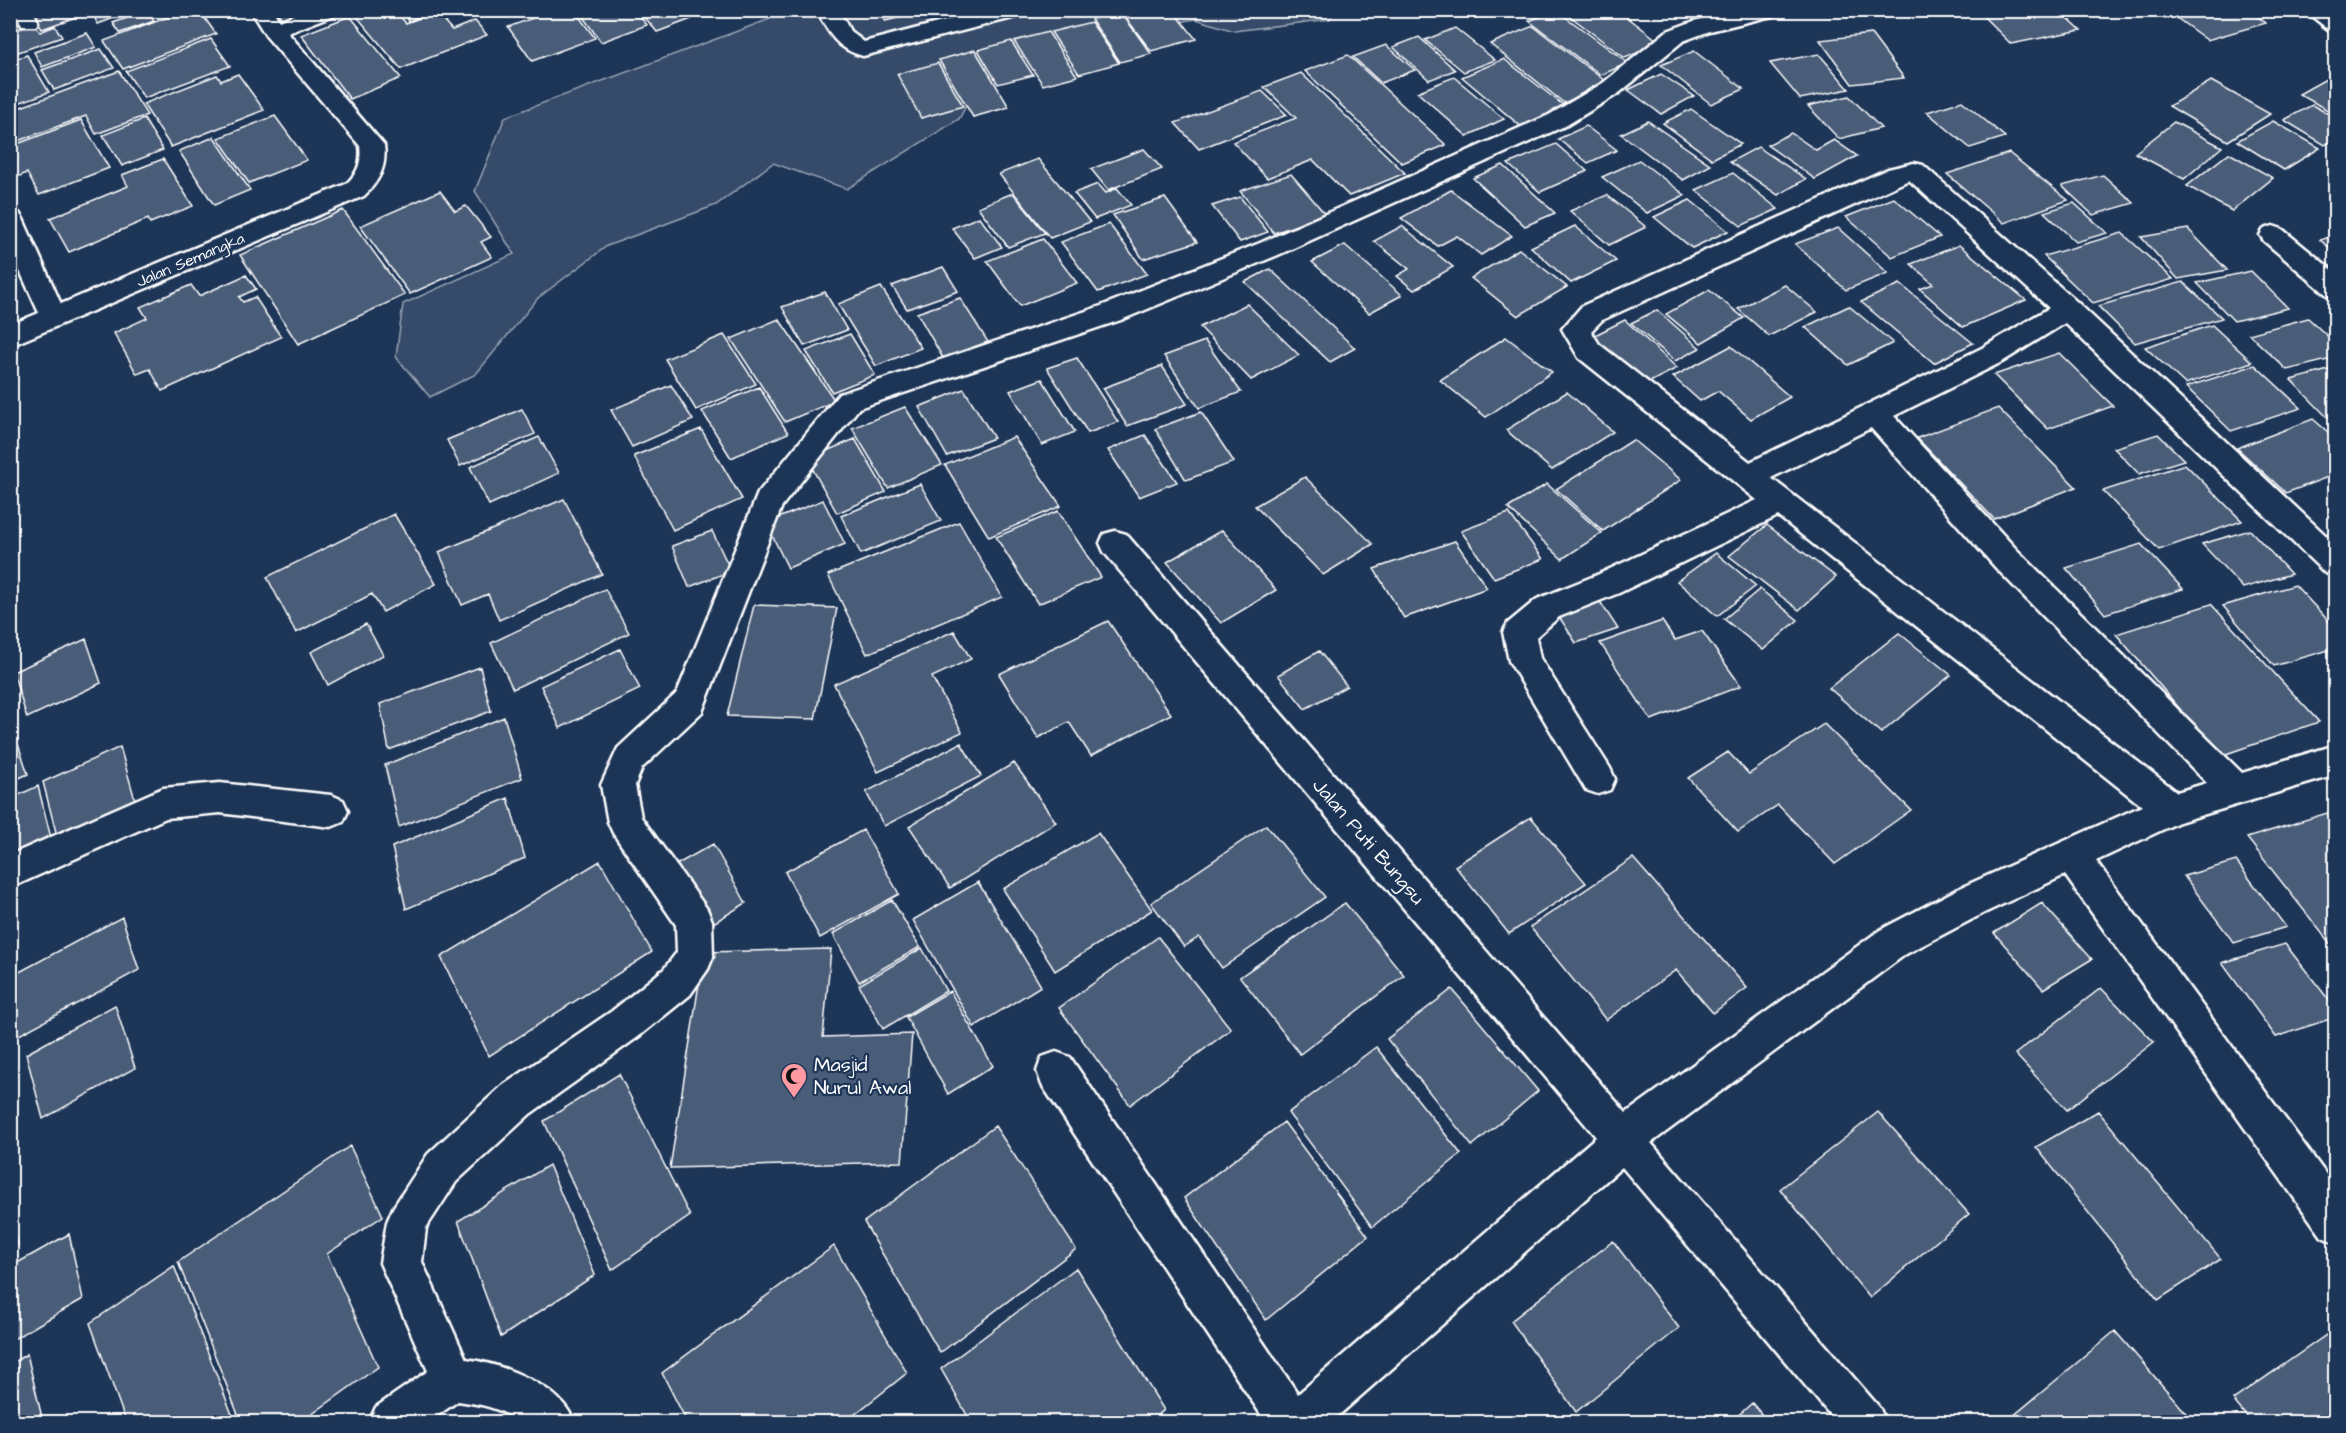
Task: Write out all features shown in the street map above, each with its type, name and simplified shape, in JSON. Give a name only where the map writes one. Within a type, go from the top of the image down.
[{"type":"street","points":[[261,10],[274,31],[326,10]]},
{"type":"street","points":[[828,10],[845,41],[854,48],[863,50],[1017,10]]},
{"type":"street","points":[[453,1379],[401,1263],[407,1222],[442,1167],[516,1100],[625,1024],[677,982],[695,957],[694,921],[626,822],[618,785],[630,758],[690,702],[769,501],[849,401],[1111,313],[1269,249],[1558,120],[1611,88],[1675,36],[1702,26],[1768,10]]},
{"type":"street","points":[[2315,10],[2336,24]]},
{"type":"street","name":"Jalan Semangka","points":[[10,336],[355,190],[368,179],[375,163],[372,145],[274,31]]},
{"type":"street","points":[[2172,809],[1589,351],[1576,328],[1592,313],[1897,175],[1914,171],[2067,309],[2336,564]]},
{"type":"street","points":[[10,219],[54,317]]},
{"type":"street","points":[[2273,235],[2336,288]]},
{"type":"street","points":[[1748,476],[1992,355],[2067,309]]},
{"type":"street","points":[[1876,414],[1938,486],[2045,601],[2235,789]]},
{"type":"street","points":[[1598,779],[1525,661],[1519,632],[1548,608],[1608,584],[1780,502]]},
{"type":"street","name":"Jalan Puti Bungsu","points":[[1115,543],[1864,1422]]},
{"type":"street","points":[[1299,1422],[1623,1139],[1893,942],[1971,901],[2172,809],[2336,760]]},
{"type":"street","points":[[10,872],[163,803],[220,798],[331,811]]},
{"type":"street","points":[[2072,856],[2262,1117],[2336,1223]]},
{"type":"street","points":[[1056,1071],[1291,1422]]},
{"type":"street","points":[[391,1422],[453,1379],[484,1383],[526,1400],[552,1422]]},
{"type":"shaded area","points":[[768,11],[1334,11],[1330,19],[1234,31],[1196,19],[1132,30],[1064,50],[990,62],[959,119],[847,189],[773,163],[716,205],[607,246],[538,298],[476,374],[430,397],[396,357],[403,304],[514,254],[475,191],[505,117],[770,19]]},
{"type":"building","points":[[30,10],[82,10],[84,14],[42,29]]},
{"type":"building","points":[[90,10],[135,10],[98,24]]},
{"type":"building","points":[[187,10],[199,10],[216,34],[123,69],[104,41]]},
{"type":"building","points":[[276,10],[307,10],[283,20]]},
{"type":"building","points":[[360,10],[394,10],[406,23],[436,12],[452,30],[475,21],[487,35],[401,69],[354,13]]},
{"type":"building","points":[[400,10],[435,10],[409,21]]},
{"type":"building","points":[[555,10],[574,10],[595,38],[532,61],[508,27]]},
{"type":"building","points":[[578,10],[636,10],[647,25],[601,42]]},
{"type":"building","points":[[639,10],[709,10],[710,12],[657,32]]},
{"type":"building","points":[[880,10],[930,10],[885,21]]},
{"type":"building","points":[[1139,10],[1173,10],[1196,39],[1151,51],[1126,18],[1141,14]]},
{"type":"building","points":[[1556,10],[1628,63],[1601,75],[1529,21]]},
{"type":"building","points":[[1562,10],[1618,10],[1661,43],[1625,58]]},
{"type":"building","points":[[1697,10],[1736,10],[1703,17]]},
{"type":"building","points":[[1977,10],[2059,10],[2081,30],[2011,44]]},
{"type":"building","points":[[2193,10],[2248,10],[2266,23],[2207,40],[2174,16]]},
{"type":"building","points":[[147,11],[154,21],[120,33],[113,23]]},
{"type":"building","points":[[1121,12],[1151,54],[1120,62],[1091,19]]},
{"type":"building","points":[[350,16],[401,78],[350,99],[301,35]]},
{"type":"building","points":[[1091,22],[1119,63],[1079,74],[1051,32]]},
{"type":"building","points":[[34,24],[40,32],[55,26],[62,37],[10,55],[10,32]]},
{"type":"building","points":[[1533,26],[1608,83],[1564,103],[1490,44]]},
{"type":"building","points":[[1455,28],[1495,60],[1464,72],[1425,40]]},
{"type":"building","points":[[1048,32],[1077,76],[1043,85],[1014,41]]},
{"type":"building","points":[[87,33],[96,47],[42,67],[34,52]]},
{"type":"building","points":[[1871,34],[1904,78],[1852,84],[1820,40]]},
{"type":"building","points":[[1419,37],[1455,70],[1429,80],[1393,47]]},
{"type":"building","points":[[211,39],[230,66],[144,98],[126,71]]},
{"type":"building","points":[[1011,41],[1033,75],[998,84],[978,50]]},
{"type":"building","points":[[1386,45],[1415,70],[1381,83],[1353,57]]},
{"type":"building","points":[[101,49],[114,68],[54,90],[42,70]]},
{"type":"building","points":[[975,50],[1009,107],[973,117],[939,60]]},
{"type":"building","points":[[1694,51],[1744,89],[1711,104],[1661,65]]},
{"type":"building","points":[[1819,54],[1849,89],[1800,99],[1770,63]]},
{"type":"building","points":[[27,55],[49,92],[10,106],[10,61]]},
{"type":"building","points":[[1348,55],[1446,145],[1402,163],[1305,71]]},
{"type":"building","points":[[1504,59],[1567,108],[1523,128],[1462,77]]},
{"type":"building","points":[[938,63],[963,106],[921,118],[897,74]]},
{"type":"building","points":[[119,71],[147,115],[96,134],[86,116],[10,144],[10,111]]},
{"type":"building","points":[[1301,73],[1405,173],[1349,196],[1313,160],[1267,178],[1233,142],[1296,118],[1264,87]]},
{"type":"building","points":[[238,74],[264,110],[171,147],[143,104],[217,75],[221,81]]},
{"type":"building","points":[[1661,74],[1694,96],[1661,114],[1628,90]]},
{"type":"building","points":[[2335,74],[2336,115],[2299,94]]},
{"type":"building","points":[[1454,77],[1504,119],[1467,136],[1417,92]]},
{"type":"building","points":[[2211,81],[2270,114],[2228,141],[2169,106]]},
{"type":"building","points":[[1262,91],[1287,115],[1199,149],[1175,123]]},
{"type":"building","points":[[1849,96],[1881,128],[1839,139],[1808,106]]},
{"type":"building","points":[[1962,101],[2005,137],[1970,148],[1927,112]]},
{"type":"building","points":[[2312,105],[2336,118],[2336,139],[2325,145],[2284,120]]},
{"type":"building","points":[[1691,109],[1741,144],[1712,159],[1663,123]]},
{"type":"building","points":[[275,116],[307,160],[249,183],[218,138]]},
{"type":"building","points":[[144,119],[163,150],[122,166],[103,135]]},
{"type":"building","points":[[81,120],[109,168],[39,195],[27,173],[10,180],[10,158],[17,155],[12,146]]},
{"type":"building","points":[[1648,121],[1711,165],[1683,180],[1621,134]]},
{"type":"building","points":[[2273,121],[2320,148],[2284,170],[2237,141]]},
{"type":"building","points":[[2174,122],[2222,147],[2184,179],[2135,153]]},
{"type":"building","points":[[1586,126],[1617,150],[1588,163],[1558,139]]},
{"type":"building","points":[[1791,133],[1816,150],[1834,140],[1857,156],[1815,179],[1767,145]]},
{"type":"building","points":[[214,137],[250,190],[214,205],[179,151]]},
{"type":"building","points":[[1556,144],[1587,171],[1540,192],[1508,164]]},
{"type":"building","points":[[1758,147],[1806,179],[1778,195],[1730,162]]},
{"type":"building","points":[[1144,149],[1162,169],[1108,190],[1091,169]]},
{"type":"building","points":[[2009,153],[2068,200],[2004,223],[1947,174]]},
{"type":"building","points":[[2229,153],[2273,178],[2232,211],[2187,186]]},
{"type":"building","points":[[163,159],[193,206],[150,223],[148,219],[69,252],[50,218],[128,186],[122,175]]},
{"type":"building","points":[[1038,159],[1090,222],[1050,238],[999,174]]},
{"type":"building","points":[[1639,160],[1685,195],[1647,213],[1602,177]]},
{"type":"building","points":[[1503,165],[1555,213],[1525,226],[1473,178]]},
{"type":"building","points":[[1733,173],[1778,209],[1741,226],[1696,190]]},
{"type":"building","points":[[1291,174],[1326,215],[1274,233],[1240,191]]},
{"type":"building","points":[[2103,175],[2134,203],[2093,215],[2062,186]]},
{"type":"building","points":[[1098,184],[1106,193],[1117,188],[1131,205],[1095,219],[1074,193]]},
{"type":"building","points":[[1451,190],[1512,236],[1481,255],[1457,236],[1438,246],[1401,218]]},
{"type":"building","points":[[440,191],[455,211],[466,206],[491,237],[481,242],[492,257],[410,294],[360,226]]},
{"type":"building","points":[[1013,193],[1045,233],[1008,247],[978,207]]},
{"type":"building","points":[[1607,195],[1646,227],[1609,245],[1570,211]]},
{"type":"building","points":[[1240,197],[1268,232],[1240,242],[1212,206]]},
{"type":"building","points":[[1165,198],[1197,242],[1143,259],[1113,215]]},
{"type":"building","points":[[1894,198],[1940,237],[1892,257],[1846,217]]},
{"type":"building","points":[[1690,200],[1728,231],[1692,248],[1654,217]]},
{"type":"building","points":[[2074,203],[2107,233],[2076,242],[2044,212]]},
{"type":"building","points":[[343,210],[405,295],[298,344],[240,255]]},
{"type":"building","points":[[979,217],[1002,247],[975,258],[952,228]]},
{"type":"building","points":[[1109,224],[1147,274],[1098,292],[1061,242]]},
{"type":"building","points":[[1402,226],[1453,267],[1414,290],[1397,276],[1409,269],[1374,241]]},
{"type":"building","points":[[1575,226],[1616,261],[1571,283],[1531,247]]},
{"type":"building","points":[[1838,228],[1888,273],[1846,290],[1795,244]]},
{"type":"building","points":[[2188,229],[2227,270],[2178,279],[2141,237]]},
{"type":"building","points":[[2122,233],[2173,279],[2093,303],[2044,256]]},
{"type":"building","points":[[2336,235],[2336,253],[2320,240]]},
{"type":"building","points":[[1043,239],[1077,283],[1020,306],[987,261]]},
{"type":"building","points":[[1345,245],[1402,295],[1369,313],[1312,262]]},
{"type":"building","points":[[1959,245],[2026,300],[1963,327],[1920,289],[1933,284],[1911,264]]},
{"type":"building","points":[[1519,249],[1567,287],[1518,316],[1471,278]]},
{"type":"building","points":[[943,267],[958,291],[907,309],[892,286]]},
{"type":"building","points":[[1270,269],[1355,348],[1330,362],[1245,282]]},
{"type":"building","points":[[2251,271],[2288,308],[2234,321],[2197,283]]},
{"type":"building","points":[[246,275],[256,289],[239,297],[243,302],[255,297],[281,337],[162,391],[150,369],[137,374],[114,333],[147,318],[140,307],[191,285],[199,296]]},
{"type":"building","points":[[2183,282],[2222,318],[2135,343],[2098,306]]},
{"type":"building","points":[[1900,284],[1973,343],[1934,363],[1861,302]]},
{"type":"building","points":[[1785,285],[1817,312],[1769,336],[1738,309]]},
{"type":"building","points":[[881,287],[921,348],[876,366],[838,304]]},
{"type":"building","points":[[1709,290],[1744,318],[1701,343],[1666,314]]},
{"type":"building","points":[[825,292],[847,330],[804,346],[782,307]]},
{"type":"building","points":[[960,298],[988,342],[943,358],[917,313]]},
{"type":"building","points":[[1247,304],[1299,355],[1251,380],[1200,327]]},
{"type":"building","points":[[1849,306],[1893,343],[1848,365],[1805,327]]},
{"type":"building","points":[[1657,310],[1700,348],[1675,361],[1631,323]]},
{"type":"building","points":[[2308,318],[2336,344],[2336,358],[2287,370],[2249,334]]},
{"type":"building","points":[[779,319],[835,401],[785,422],[731,339]]},
{"type":"building","points":[[1625,320],[1677,368],[1644,385],[1593,336]]},
{"type":"building","points":[[2212,325],[2252,362],[2185,384],[2145,347]]},
{"type":"building","points":[[850,334],[875,375],[832,392],[806,351]]},
{"type":"building","points":[[724,335],[756,384],[696,410],[665,359]]},
{"type":"building","points":[[1506,337],[1552,372],[1486,417],[1440,380]]},
{"type":"building","points":[[1205,341],[1241,392],[1199,408],[1164,356]]},
{"type":"building","points":[[1731,346],[1790,397],[1751,419],[1718,391],[1700,401],[1673,377]]},
{"type":"building","points":[[2059,353],[2113,406],[2048,429],[1994,375]]},
{"type":"building","points":[[1077,358],[1118,422],[1088,433],[1047,368]]},
{"type":"building","points":[[2255,365],[2301,408],[2231,431],[2186,387]]},
{"type":"building","points":[[1162,366],[1187,404],[1127,426],[1103,388]]},
{"type":"building","points":[[2336,368],[2336,414],[2327,417],[2291,380]]},
{"type":"building","points":[[1042,379],[1075,432],[1042,445],[1010,391]]},
{"type":"building","points":[[671,385],[693,420],[632,447],[611,410]]},
{"type":"building","points":[[759,387],[788,433],[731,458],[702,411]]},
{"type":"building","points":[[964,389],[994,438],[947,456],[919,407]]},
{"type":"building","points":[[1567,392],[1613,432],[1552,470],[1506,430]]},
{"type":"building","points":[[905,407],[942,465],[888,488],[852,428]]},
{"type":"building","points":[[1998,408],[2076,487],[1994,519],[1917,438]]},
{"type":"building","points":[[522,409],[535,434],[460,466],[447,440]]},
{"type":"building","points":[[1201,412],[1234,462],[1186,480],[1155,429]]},
{"type":"building","points":[[2313,419],[2336,439],[2336,474],[2286,493],[2237,448]]},
{"type":"building","points":[[701,429],[742,499],[673,530],[634,456]]},
{"type":"building","points":[[2158,434],[2184,460],[2139,474],[2114,448]]},
{"type":"building","points":[[1145,435],[1177,482],[1139,497],[1108,450]]},
{"type":"building","points":[[539,437],[559,473],[489,505],[470,467]]},
{"type":"building","points":[[1014,437],[1061,506],[989,537],[945,465]]},
{"type":"building","points":[[855,439],[886,492],[837,513],[807,459]]},
{"type":"building","points":[[1633,440],[1681,480],[1603,531],[1556,489]]},
{"type":"building","points":[[2185,464],[2242,521],[2159,550],[2103,491]]},
{"type":"building","points":[[1305,477],[1373,544],[1323,575],[1255,506]]},
{"type":"building","points":[[920,484],[941,521],[861,554],[841,516]]},
{"type":"building","points":[[1547,484],[1602,533],[1562,559],[1508,508]]},
{"type":"building","points":[[564,499],[602,574],[499,620],[488,594],[462,605],[439,552]]},
{"type":"building","points":[[823,500],[845,544],[788,568],[766,523]]},
{"type":"building","points":[[1058,511],[1101,577],[1038,604],[996,537]]},
{"type":"building","points":[[1509,513],[1543,559],[1494,578],[1461,531]]},
{"type":"building","points":[[394,514],[436,584],[383,612],[372,594],[296,633],[267,577]]},
{"type":"building","points":[[959,522],[1002,597],[867,654],[828,575]]},
{"type":"building","points":[[1767,525],[1836,577],[1799,610],[1729,556]]},
{"type":"building","points":[[1222,530],[1276,590],[1221,623],[1167,562]]},
{"type":"building","points":[[2250,530],[2291,574],[2243,588],[2202,544]]},
{"type":"building","points":[[712,531],[731,571],[689,587],[672,546]]},
{"type":"building","points":[[1455,541],[1487,588],[1404,618],[1374,569]]},
{"type":"building","points":[[2141,544],[2183,589],[2105,614],[2066,568]]},
{"type":"building","points":[[1716,553],[1756,586],[1717,616],[1677,581]]},
{"type":"building","points":[[2295,585],[2336,629],[2336,648],[2274,666],[2223,606]]},
{"type":"building","points":[[605,589],[629,633],[513,689],[491,643]]},
{"type":"building","points":[[1760,589],[1798,620],[1763,650],[1724,619]]},
{"type":"building","points":[[1597,597],[1618,629],[1576,643],[1556,612]]},
{"type":"building","points":[[2211,604],[2319,722],[2220,756],[2116,634]]},
{"type":"building","points":[[754,605],[837,608],[815,719],[727,716]]},
{"type":"building","points":[[1108,621],[1171,714],[1091,756],[1069,722],[1038,738],[999,674]]},
{"type":"building","points":[[1662,621],[1675,640],[1702,631],[1741,686],[1651,720],[1600,643]]},
{"type":"building","points":[[366,624],[383,655],[328,685],[311,652]]},
{"type":"building","points":[[954,631],[971,659],[932,677],[962,732],[878,772],[834,684]]},
{"type":"building","points":[[1899,633],[1951,675],[1881,733],[1829,688]]},
{"type":"building","points":[[86,639],[101,683],[27,718],[13,672]]},
{"type":"building","points":[[620,649],[640,689],[560,728],[541,686]]},
{"type":"building","points":[[1319,651],[1347,686],[1305,709],[1278,675]]},
{"type":"building","points":[[480,667],[491,711],[389,750],[380,704]]},
{"type":"building","points":[[504,717],[522,778],[399,827],[385,765]]},
{"type":"building","points":[[10,723],[28,774],[10,782]]},
{"type":"building","points":[[1824,724],[1911,810],[1835,864],[1778,805],[1738,832],[1688,778],[1728,752],[1749,774]]},
{"type":"building","points":[[961,743],[981,776],[884,826],[866,792]]},
{"type":"building","points":[[120,747],[136,803],[58,840],[43,782]]},
{"type":"building","points":[[1014,763],[1056,822],[950,888],[909,826]]},
{"type":"building","points":[[38,786],[52,842],[10,861],[10,799]]},
{"type":"building","points":[[508,798],[525,858],[406,909],[392,847]]},
{"type":"building","points":[[2327,813],[2336,824],[2336,951],[2247,838]]},
{"type":"building","points":[[1531,817],[1586,883],[1509,934],[1455,866]]},
{"type":"building","points":[[1266,825],[1325,897],[1222,968],[1199,937],[1184,947],[1151,903]]},
{"type":"building","points":[[863,830],[899,894],[820,938],[785,872]]},
{"type":"building","points":[[1098,833],[1152,910],[1055,971],[1003,889]]},
{"type":"building","points":[[713,844],[746,903],[707,927],[674,866]]},
{"type":"building","points":[[1633,858],[1747,988],[1713,1013],[1676,970],[1606,1020],[1530,927]]},
{"type":"building","points":[[600,861],[652,952],[489,1056],[441,957]]},
{"type":"building","points":[[2236,861],[2286,927],[2234,943],[2184,876]]},
{"type":"building","points":[[978,882],[1041,986],[974,1027],[913,920]]},
{"type":"building","points":[[892,900],[920,947],[859,982],[833,934]]},
{"type":"building","points":[[1345,903],[1404,975],[1300,1054],[1240,977]]},
{"type":"building","points":[[2042,903],[2092,959],[2043,989],[1994,933]]},
{"type":"building","points":[[122,917],[139,970],[10,1040],[10,977]]},
{"type":"building","points":[[1158,937],[1231,1029],[1130,1105],[1059,1008]]},
{"type":"building","points":[[2285,944],[2336,1009],[2336,1017],[2276,1037],[2222,963]]},
{"type":"building","points":[[922,948],[946,991],[883,1029],[859,985]]},
{"type":"building","name":"Masjid Nurul Awal","points":[[831,949],[823,1037],[912,1034],[902,1162],[670,1168],[704,952]]},
{"type":"building","points":[[2101,988],[2154,1042],[2067,1110],[2015,1054]]},
{"type":"building","points":[[1452,989],[1538,1091],[1472,1146],[1387,1039]]},
{"type":"building","points":[[950,991],[993,1066],[948,1094],[906,1017]]},
{"type":"building","points":[[115,1005],[135,1068],[43,1119],[26,1054]]},
{"type":"building","points":[[1376,1047],[1461,1154],[1372,1227],[1288,1113]]},
{"type":"building","points":[[619,1074],[690,1216],[612,1270],[544,1121]]},
{"type":"building","points":[[2098,1111],[2221,1259],[2158,1300],[2036,1147]]},
{"type":"building","points":[[1878,1112],[1969,1214],[1870,1298],[1780,1189]]},
{"type":"building","points":[[1284,1122],[1368,1236],[1266,1320],[1184,1198]]},
{"type":"building","points":[[995,1126],[1076,1249],[940,1353],[864,1222]]},
{"type":"building","points":[[350,1146],[383,1216],[327,1254],[378,1367],[301,1422],[241,1422],[178,1262]]},
{"type":"building","points":[[549,1165],[595,1275],[501,1337],[458,1221]]},
{"type":"building","points":[[10,1209],[18,1245],[10,1250]]},
{"type":"building","points":[[69,1234],[83,1299],[10,1341],[10,1267]]},
{"type":"building","points":[[1613,1241],[1679,1328],[1576,1412],[1511,1321]]},
{"type":"building","points":[[834,1246],[907,1373],[845,1422],[687,1422],[662,1373]]},
{"type":"building","points":[[174,1266],[235,1422],[126,1422],[90,1323]]},
{"type":"building","points":[[1076,1268],[1164,1410],[1149,1422],[971,1422],[941,1369]]},
{"type":"building","points":[[2115,1331],[2194,1422],[2006,1422]]},
{"type":"building","points":[[2329,1333],[2336,1341],[2336,1422],[2251,1422],[2233,1400]]},
{"type":"building","points":[[27,1354],[43,1422],[10,1422],[10,1364]]},
{"type":"building","points":[[1752,1403],[1768,1422],[1731,1422]]},
{"type":"place","name":"Masjid Nurul Awal","points":[[794,1099]]}]
